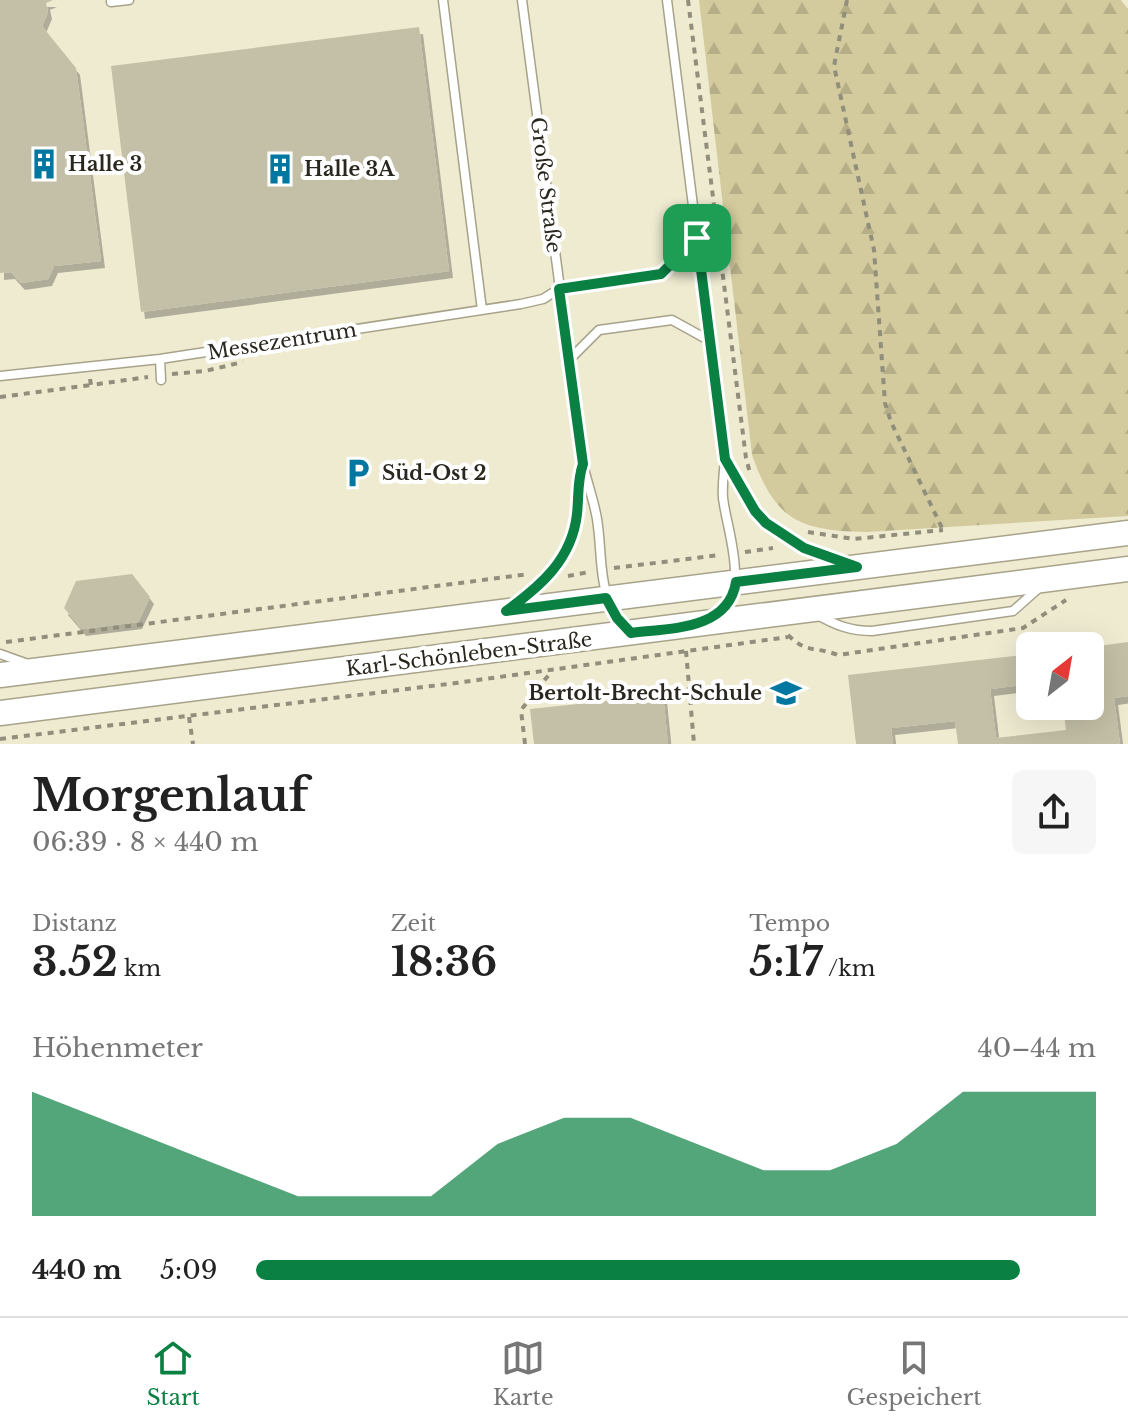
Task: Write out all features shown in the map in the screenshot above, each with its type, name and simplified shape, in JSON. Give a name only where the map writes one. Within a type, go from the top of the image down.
[{"type":"main road","name":"Karl-Schönleben-Straße","points":[[0,675],[1128,533]]},
{"type":"main road","name":"Karl-Schönleben-Straße","points":[[0,713],[1128,569]]},
{"type":"lane","points":[[111,2],[129,0]]},
{"type":"lane","points":[[443,0],[482,310]]},
{"type":"lane","name":"Große Straße","points":[[522,0],[568,361],[583,464],[597,518],[606,598],[617,618],[631,633]]},
{"type":"lane","points":[[667,0],[725,459],[722,494],[736,582],[729,602],[700,624]]},
{"type":"lane","name":"Messezentrum","points":[[0,376],[160,359],[543,299],[559,289],[661,274],[697,238]]},
{"type":"lane","points":[[568,361],[599,330],[672,320],[710,341]]},
{"type":"lane","points":[[160,359],[161,380]]},
{"type":"lane","points":[[725,459],[755,511],[766,523],[804,548],[857,567]]},
{"type":"lane","name":"Große Straße","points":[[506,611],[543,582],[563,557],[574,531],[578,481],[583,464]]},
{"type":"lane","points":[[0,654],[44,670]]},
{"type":"path","points":[[688,0],[746,458],[752,478]]},
{"type":"path","points":[[847,0],[834,66],[874,250],[885,403],[891,422],[943,530],[951,555]]},
{"type":"path","points":[[0,397],[91,385]]},
{"type":"path","points":[[807,532],[854,539],[943,530]]},
{"type":"path","points":[[568,576],[773,548]]},
{"type":"path","points":[[0,640],[6,642],[529,574],[535,568]]},
{"type":"path","points":[[0,739],[189,717],[788,637]]},
{"type":"path","points":[[686,651],[694,744]]},
{"type":"path","points":[[525,744],[521,710],[552,670]]},
{"type":"path","points":[[189,717],[193,744]]},
{"type":"green space","points":[[699,0],[1121,0],[1128,9],[1128,516],[867,532],[824,529],[793,518],[781,508],[770,494],[752,455]]},
{"type":"building","name":"Halle 3","points":[[0,0],[53,0],[46,3],[48,12],[42,26],[76,68],[101,261],[54,266],[48,279],[21,283],[11,272],[0,273]]},
{"type":"building","name":"Halle 3A","points":[[419,27],[449,271],[141,312],[111,66]]},
{"type":"building","points":[[132,574],[150,597],[138,622],[82,629],[64,608],[76,581]]},
{"type":"building","points":[[1128,642],[1128,696],[1114,698],[1120,744],[958,744],[955,721],[891,728],[893,744],[856,744],[848,675],[1016,656],[1016,686],[990,689],[996,738],[1066,730],[1065,720],[1104,720],[1104,645]]},
{"type":"building","points":[[663,695],[668,744],[534,744],[530,709]]},
{"type":"place","name":"Halle 3","points":[[44,164]]},
{"type":"place","name":"Halle 3A","points":[[280,169]]},
{"type":"place","name":"Süd-Ost 2","points":[[358,473]]},
{"type":"place","name":"Bertolt-Brecht-Schule","points":[[786,693]]},
{"type":"route","points":[[697,238],[725,459],[755,511],[777,532],[804,548],[857,567],[736,582],[733,596],[724,608],[700,624],[631,633],[617,618],[606,598],[506,611],[550,576],[568,547],[577,513],[578,481],[583,464],[559,289],[661,274],[697,238]]}]
